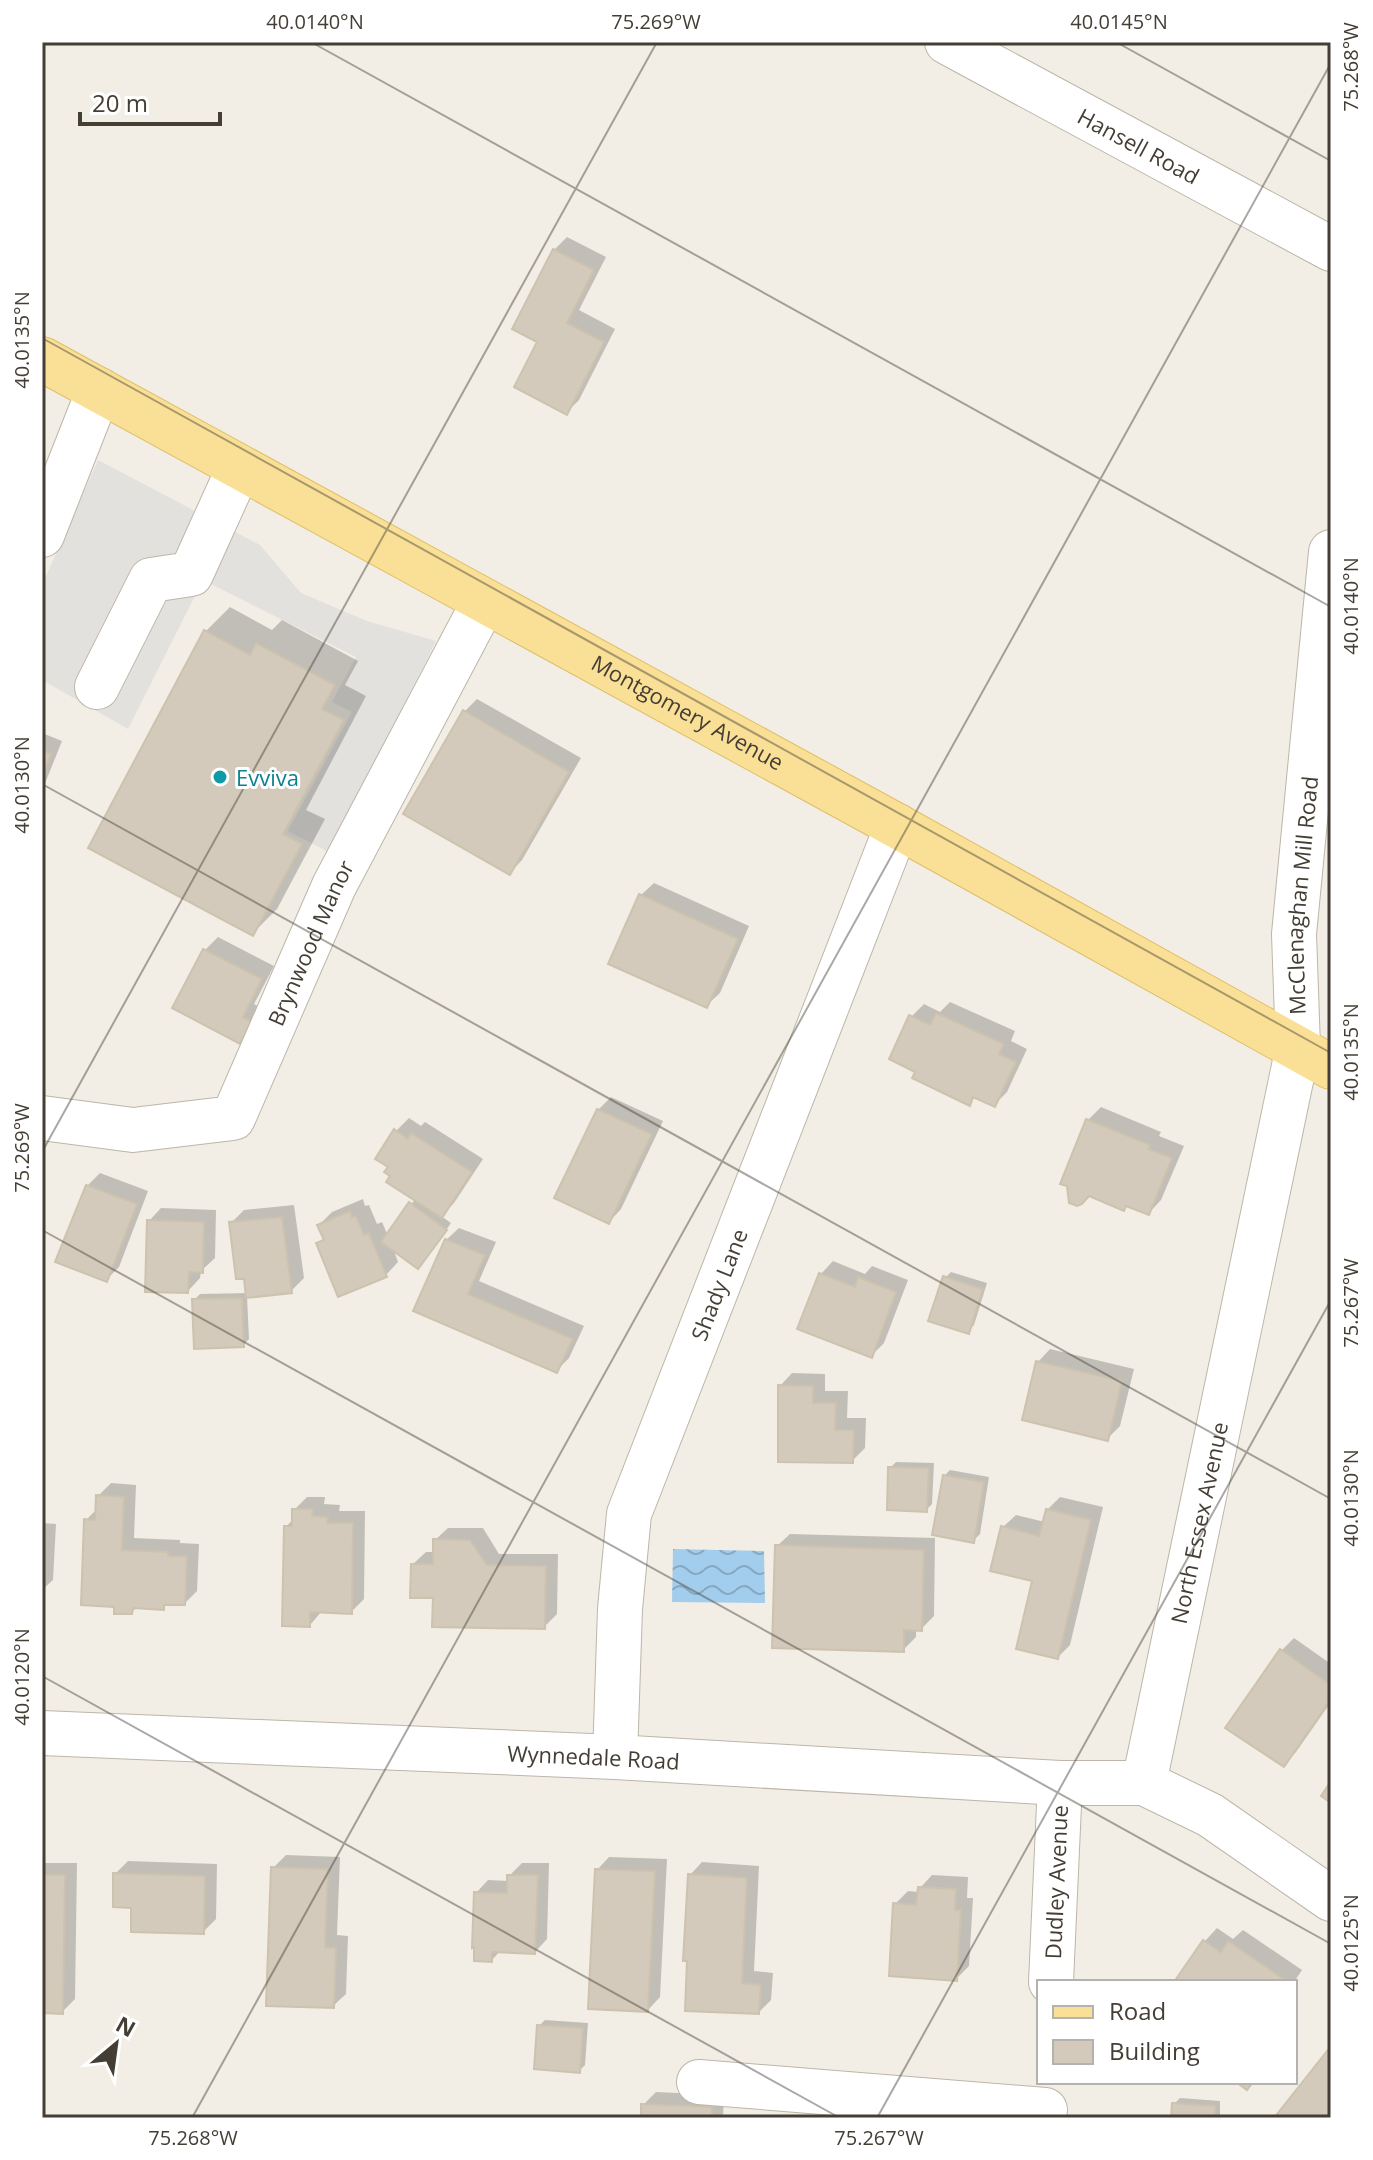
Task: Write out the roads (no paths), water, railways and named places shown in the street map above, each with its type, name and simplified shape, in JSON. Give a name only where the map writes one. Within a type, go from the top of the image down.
[{"type":"main road","name":"Montgomery Avenue","points":[[42,359],[1315,1057]]},
{"type":"street","name":"Hansell Road","points":[[947,42],[1331,249]]},
{"type":"street","points":[[42,535],[99,390]]},
{"type":"street","points":[[97,687],[151,580],[191,574],[239,468]]},
{"type":"street","name":"McClenaghan Mill Road","points":[[1315,1057],[1294,934],[1331,552]]},
{"type":"street","name":"Brynwood Manor","points":[[42,1118],[133,1130],[233,1118],[334,886],[484,602]]},
{"type":"street","name":"Shady Lane","points":[[615,1757],[620,1609],[629,1514],[897,826]]},
{"type":"street","name":"North Essex Avenue","points":[[1144,1783],[1315,1057]]},
{"type":"street","name":"Wynnedale Road","points":[[42,1733],[615,1757],[1060,1783],[1144,1783]]},
{"type":"street","name":"Dudley Avenue","points":[[1051,1980],[1060,1783]]},
{"type":"street","points":[[1144,1783],[1210,1815],[1331,1899]]},
{"type":"street","points":[[699,2082],[1045,2103]]},
{"type":"water","points":[[673,1549],[764,1551],[765,1603],[672,1602]]},
{"type":"place","name":"Evviva","points":[[220,777]]}]
